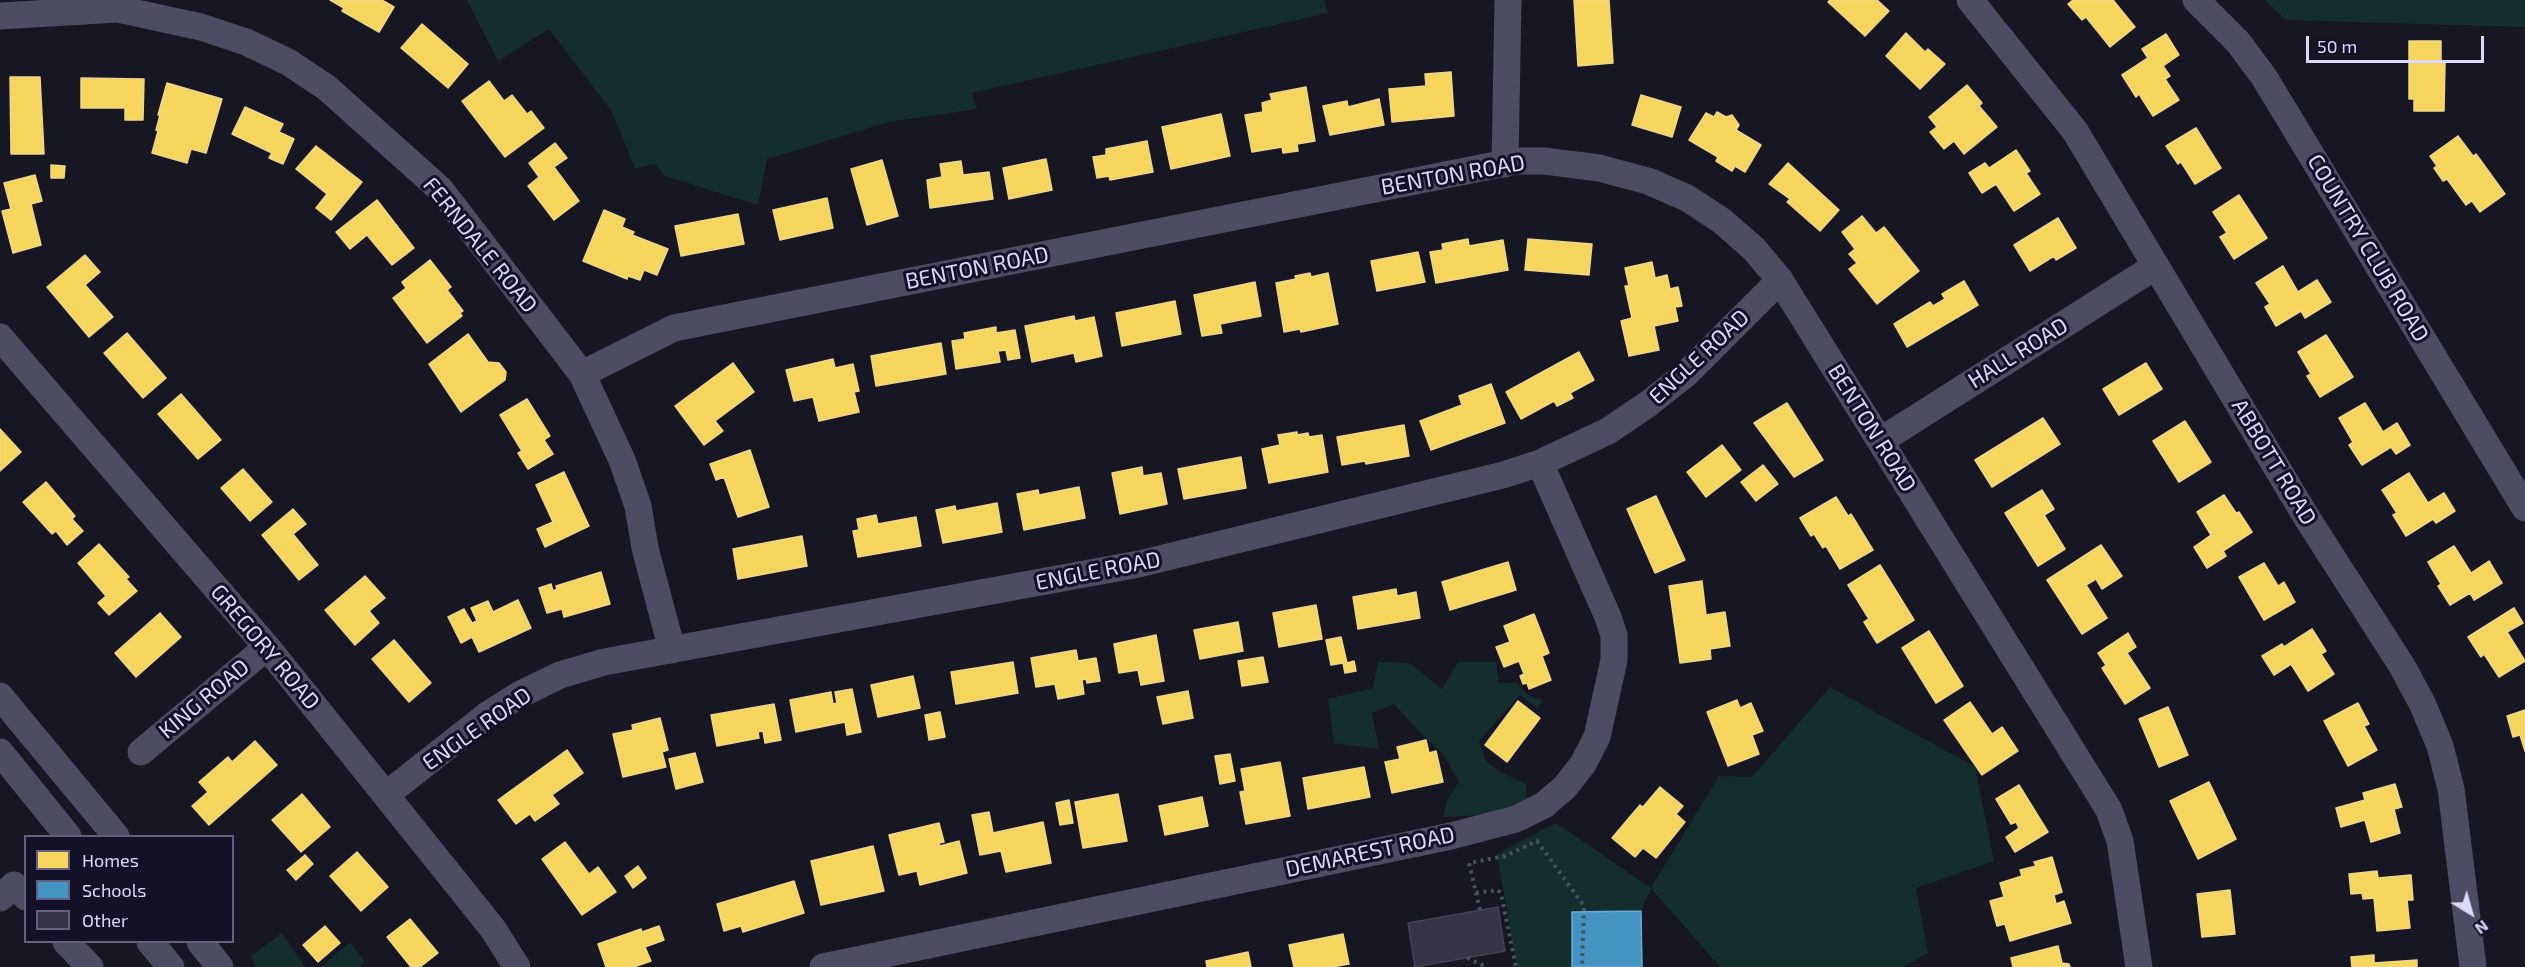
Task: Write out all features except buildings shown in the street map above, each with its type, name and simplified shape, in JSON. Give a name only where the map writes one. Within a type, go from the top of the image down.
[{"type":"street","points":[[1505,164],[1508,0]]},
{"type":"street","name":"ABBOTT ROAD","points":[[1970,0],[2074,131],[2307,518],[2402,666],[2423,705],[2440,746],[2451,789],[2473,967]]},
{"type":"street","name":"COUNTRY CLUB ROAD","points":[[2196,0],[2238,42],[2264,77],[2525,508]]},
{"type":"street","name":"FERNDALE ROAD","points":[[0,16],[118,9],[201,27],[246,42],[288,62],[327,88],[441,189],[582,374],[622,460],[632,488],[672,650]]},
{"type":"street","name":"BENTON ROAD","points":[[582,374],[674,328],[1505,164],[1545,160],[1599,168],[1648,181],[1687,198],[1722,221],[1754,249],[1780,280],[2109,810],[2120,841],[2139,967]]},
{"type":"street","name":"HALL ROAD","points":[[1880,441],[2156,266]]},
{"type":"street","name":"ENGLE ROAD","points":[[387,794],[486,716],[519,695],[560,675],[604,662],[1139,564],[1492,478],[1540,463],[1608,430],[1648,404],[1686,374],[1780,280]]},
{"type":"street","name":"GREGORY ROAD","points":[[0,337],[267,647],[493,929],[517,967]]},
{"type":"street","name":"DEMAREST ROAD","points":[[823,967],[1450,836],[1516,819],[1544,805],[1565,787],[1583,764],[1597,737],[1614,660],[1614,635],[1540,463]]},
{"type":"street","name":"KING ROAD","points":[[141,752],[267,647]]},
{"type":"street","points":[[0,696],[114,835]]},
{"type":"street","points":[[0,752],[66,835]]},
{"type":"street","points":[[0,898],[14,885],[24,895]]},
{"type":"street","points":[[67,943],[90,967]]},
{"type":"street","points":[[151,943],[171,967]]},
{"type":"street","points":[[201,943],[220,967]]},
{"type":"path","points":[[1480,910],[1469,863],[1505,856],[1537,841],[1584,906],[1582,967]]},
{"type":"path","points":[[1476,893],[1498,890],[1502,894],[1516,967]]},
{"type":"path","points":[[1467,958],[1487,967]]},
{"type":"green space","points":[[467,0],[1324,0],[1328,13],[972,93],[977,109],[889,122],[767,159],[758,205],[665,176],[655,164],[635,168],[611,110],[549,29],[498,61]]},
{"type":"green space","points":[[2265,0],[2525,0],[2525,27],[2286,20]]},
{"type":"green space","points":[[1378,662],[1410,663],[1442,689],[1458,662],[1496,662],[1499,683],[1517,683],[1529,696],[1542,700],[1538,709],[1520,695],[1479,741],[1486,761],[1500,772],[1526,784],[1527,804],[1482,815],[1443,817],[1447,801],[1459,782],[1443,754],[1394,704],[1372,713],[1379,749],[1334,743],[1328,699],[1373,688]]},
{"type":"green space","points":[[1830,687],[1975,767],[1994,861],[1916,888],[1928,953],[1903,967],[1720,967],[1651,888],[1719,776],[1752,777]]},
{"type":"green space","points":[[1556,823],[1651,888],[1641,911],[1572,912],[1572,967],[1517,967],[1497,854]]},
{"type":"green space","points":[[282,933],[305,967],[256,967],[251,956]]},
{"type":"green space","points":[[350,942],[365,962],[359,967],[321,967]]}]
